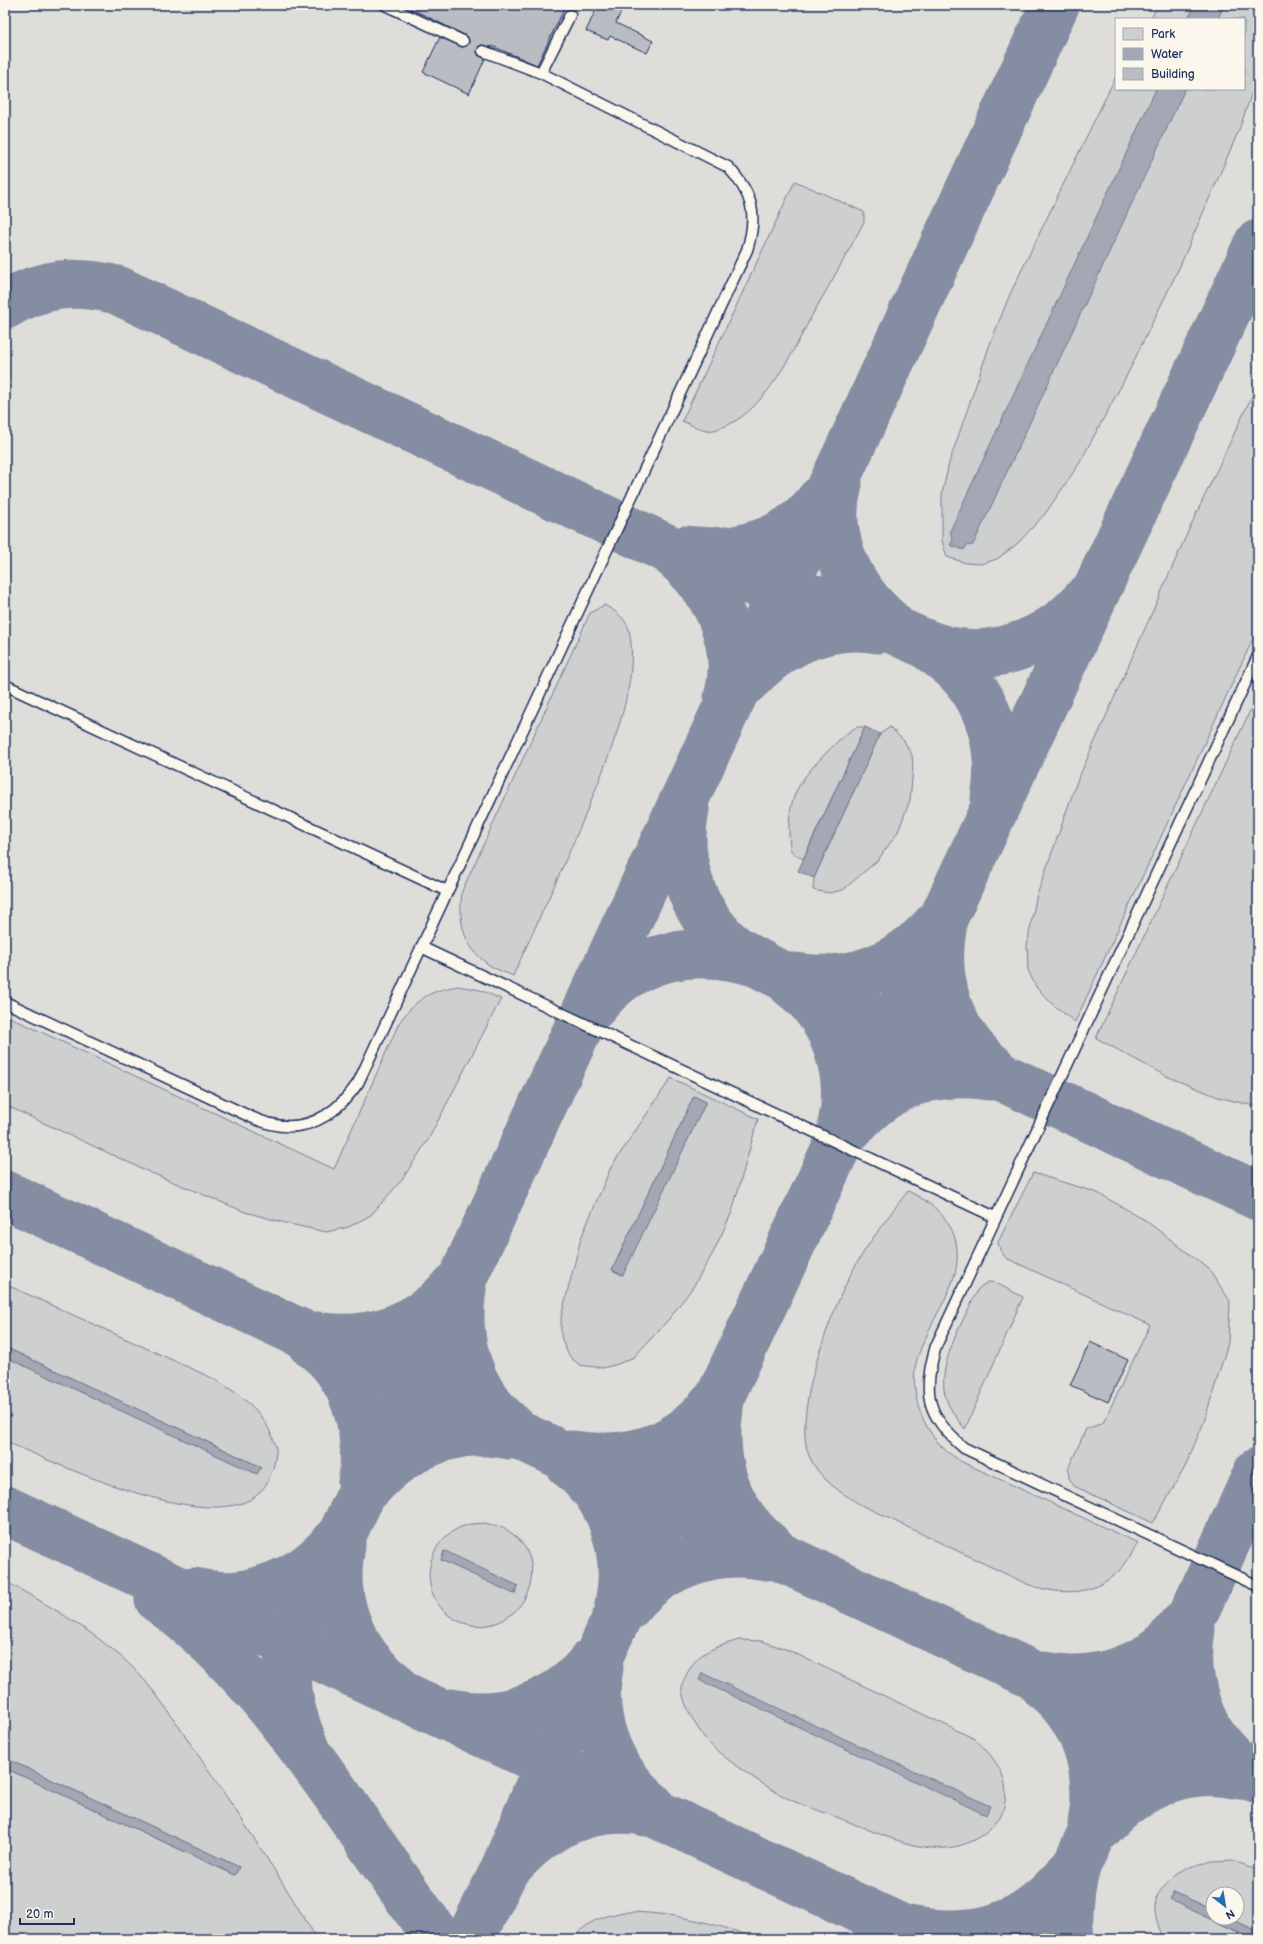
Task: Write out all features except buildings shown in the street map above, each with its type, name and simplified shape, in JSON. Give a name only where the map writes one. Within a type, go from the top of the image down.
[{"type":"lane","points":[[385,5],[463,41]]},
{"type":"lane","points":[[541,73],[570,15]]},
{"type":"lane","points":[[5,1002],[258,1120],[286,1126],[303,1125],[320,1119],[337,1109],[348,1098],[358,1083],[747,250],[752,234],[754,220],[752,206],[747,192],[739,179],[728,167],[541,73],[483,51]]},
{"type":"lane","points":[[1258,656],[936,1346],[929,1367],[927,1382],[933,1412],[943,1427],[964,1448],[1258,1586]]},
{"type":"lane","points":[[5,685],[447,891]]},
{"type":"lane","points":[[421,947],[995,1217]]},
{"type":"shaded area","points":[[5,5],[1258,5],[1258,1939],[5,1939]]},
{"type":"green space","points":[[1159,5],[1258,5],[1258,75],[1239,130],[1180,266],[1127,375],[1079,464],[1045,514],[1017,544],[997,559],[981,564],[966,563],[947,557],[942,541],[942,494],[949,463],[990,344],[1010,294],[1115,78],[1115,90],[1245,90],[1245,18],[1151,18]]},
{"type":"green space","points":[[795,181],[864,212],[864,222],[787,362],[762,397],[748,412],[732,423],[714,430],[702,429],[682,421]]},
{"type":"green space","points":[[1258,383],[1258,628],[1075,1022],[1051,1003],[1036,987],[1028,970],[1027,945],[1036,898],[1076,784],[1190,527]]},
{"type":"green space","points":[[604,605],[616,612],[622,618],[629,630],[631,670],[623,712],[617,733],[585,814],[513,976],[488,964],[471,947],[463,930],[461,912],[462,891],[590,613]]},
{"type":"green space","points":[[1258,694],[1258,1107],[1218,1097],[1166,1076],[1096,1038]]},
{"type":"green space","points":[[857,727],[865,727],[803,859],[795,855],[791,850],[790,844],[789,821],[793,798],[803,780],[818,762],[841,738]]},
{"type":"green space","points":[[890,727],[904,741],[912,755],[913,768],[910,800],[898,832],[878,860],[843,890],[829,893],[813,890],[814,878],[880,734]]},
{"type":"green space","points":[[458,986],[480,990],[501,999],[428,1140],[401,1181],[371,1215],[349,1227],[326,1232],[245,1212],[149,1172],[5,1105],[5,1015],[334,1169],[399,1023],[411,1008],[424,997]]},
{"type":"green space","points":[[671,1078],[758,1119],[732,1212],[713,1253],[693,1287],[669,1319],[634,1357],[618,1364],[603,1368],[580,1365],[571,1358],[565,1348],[561,1336],[561,1317],[581,1238],[611,1167]],"holes":[[[694,1096],[706,1102],[622,1275],[612,1270]]]},
{"type":"green space","points":[[1033,1173],[1098,1193],[1145,1220],[1209,1269],[1230,1301],[1228,1343],[1204,1422],[1185,1467],[1153,1523],[1074,1486],[1069,1478],[1068,1469],[1086,1429],[1103,1423],[1150,1325],[1006,1258],[1000,1250],[998,1242]]},
{"type":"green space","points":[[908,1191],[930,1204],[940,1212],[947,1221],[953,1231],[957,1255],[956,1269],[952,1284],[919,1352],[915,1368],[915,1390],[924,1421],[929,1431],[943,1448],[960,1461],[1138,1543],[1125,1564],[1115,1575],[1092,1588],[1067,1592],[1054,1591],[1027,1584],[861,1505],[831,1485],[819,1472],[809,1456],[805,1439],[805,1419],[808,1396],[828,1326],[849,1277],[864,1251]]},
{"type":"green space","points":[[989,1282],[996,1283],[1023,1297],[965,1429],[953,1413],[946,1399],[944,1382],[945,1369],[948,1355],[954,1340],[978,1289]]},
{"type":"green space","points":[[5,1284],[212,1378],[240,1396],[256,1410],[263,1419],[269,1428],[276,1446],[274,1465],[268,1482],[261,1492],[256,1496],[233,1505],[203,1507],[168,1501],[94,1479],[5,1441],[5,1356],[257,1474],[261,1467],[5,1347]]},
{"type":"green space","points":[[485,1523],[503,1528],[521,1541],[530,1558],[531,1577],[526,1595],[515,1611],[500,1622],[480,1626],[458,1621],[445,1612],[438,1604],[433,1594],[429,1579],[432,1559],[441,1542],[448,1535],[469,1524]],"holes":[[[444,1551],[518,1586],[515,1594],[441,1560]]]},
{"type":"green space","points":[[5,1581],[83,1628],[126,1661],[145,1681],[170,1714],[226,1796],[317,1939],[5,1939],[5,1768],[235,1875],[239,1867],[5,1758]]},
{"type":"green space","points":[[739,1640],[762,1641],[788,1650],[975,1739],[995,1762],[1004,1779],[1006,1789],[1005,1799],[1003,1810],[998,1820],[984,1835],[964,1844],[942,1848],[919,1846],[881,1834],[794,1802],[743,1771],[714,1748],[703,1736],[687,1708],[682,1693],[684,1679],[698,1658],[712,1649]]},
{"type":"green space","points":[[1231,1861],[1258,1870],[1258,1932],[1245,1926],[1245,1886],[1205,1886],[1205,1906],[1174,1892],[1171,1900],[1205,1916],[1205,1926],[1226,1926],[1254,1939],[1164,1939],[1156,1919],[1155,1910],[1157,1898],[1161,1890],[1173,1877],[1189,1867],[1212,1862]]},
{"type":"green space","points":[[623,1912],[640,1912],[691,1919],[757,1939],[574,1939],[584,1927],[590,1923]]},
{"type":"water","points":[[1195,5],[1224,5],[1218,18],[1188,18]]},
{"type":"water","points":[[1156,90],[1185,90],[973,545],[966,546],[964,550],[950,545],[953,540],[950,531]]},
{"type":"water","points":[[865,727],[880,734],[814,878],[798,871]]},
{"type":"water","points":[[694,1096],[706,1102],[623,1275],[612,1270]]},
{"type":"water","points":[[5,1347],[261,1467],[257,1474],[5,1357]]},
{"type":"water","points":[[445,1551],[518,1586],[514,1594],[441,1560]]},
{"type":"water","points":[[702,1673],[990,1806],[986,1815],[699,1680]]},
{"type":"water","points":[[5,1758],[239,1867],[235,1875],[5,1768]]},
{"type":"water","points":[[1174,1892],[1205,1906],[1205,1916],[1170,1900]]},
{"type":"water","points":[[1226,1926],[1245,1926],[1258,1932],[1258,1939],[1254,1939]]},
{"type":"taxiway","points":[[307,1754],[296,1725],[289,1699],[287,1673],[291,1642],[413,1385],[1055,5]]},
{"type":"taxiway","points":[[470,1939],[504,1871],[549,1763],[1258,244]]},
{"type":"taxiway","points":[[5,305],[32,292],[59,285],[87,285],[117,290],[698,563],[716,570],[855,611],[923,643],[935,647],[956,652],[977,654],[998,652],[1018,646],[1038,638],[1056,627],[1087,599]]},
{"type":"taxiway","points":[[838,484],[834,504],[834,524],[837,543],[843,562],[863,595],[890,624]]},
{"type":"taxiway","points":[[686,550],[705,552],[724,551],[761,543],[794,527],[809,514],[821,500]]},
{"type":"taxiway","points":[[675,555],[703,584],[714,601],[722,619],[729,638],[732,658],[732,678],[728,698]]},
{"type":"taxiway","points":[[745,681],[774,655],[805,637],[822,631],[840,628],[859,627],[879,629]]},
{"type":"taxiway","points":[[924,643],[948,660],[960,672],[971,685],[987,715],[996,748],[997,782],[995,799]]},
{"type":"taxiway","points":[[685,810],[682,828],[684,865],[695,899],[715,930],[738,952],[773,971],[1258,1196]]},
{"type":"taxiway","points":[[795,977],[835,979],[854,976],[872,970],[890,963],[906,953],[936,926]]},
{"type":"taxiway","points":[[942,929],[940,968],[948,1006],[955,1023],[965,1040],[977,1055],[992,1068]]},
{"type":"taxiway","points":[[593,1006],[609,988],[627,974],[647,964],[668,958],[689,954],[712,954],[735,957],[758,963]]},
{"type":"taxiway","points":[[792,984],[807,997],[819,1012],[837,1047],[843,1066],[845,1086],[845,1105],[842,1124]]},
{"type":"taxiway","points":[[850,1127],[864,1112],[879,1100],[912,1082],[950,1074],[990,1076]]},
{"type":"taxiway","points":[[5,1195],[1258,1780]]},
{"type":"taxiway","points":[[316,1336],[355,1338],[392,1330],[410,1322],[426,1312],[455,1286]]},
{"type":"taxiway","points":[[462,1289],[460,1328],[468,1365],[475,1383],[485,1399],[497,1414],[512,1428]]},
{"type":"taxiway","points":[[311,1343],[326,1355],[339,1370],[349,1387],[356,1406],[364,1445],[362,1483]]},
{"type":"taxiway","points":[[572,1455],[612,1457],[631,1455],[650,1450],[667,1443],[684,1433],[713,1405]]},
{"type":"taxiway","points":[[719,1408],[717,1449],[725,1486],[743,1520],[756,1535],[772,1549]]},
{"type":"taxiway","points":[[369,1486],[398,1459],[432,1441],[451,1435],[470,1432],[490,1432],[510,1435]]},
{"type":"taxiway","points":[[569,1464],[584,1477],[596,1492],[607,1508],[614,1526],[622,1565],[622,1585],[619,1604]]},
{"type":"taxiway","points":[[1070,1939],[1069,1901],[1077,1864],[1142,1727],[1258,1472]]},
{"type":"taxiway","points":[[5,1510],[924,1939]]},
{"type":"taxiway","points":[[194,1592],[213,1595],[233,1595],[272,1587],[307,1569],[335,1542]]},
{"type":"taxiway","points":[[341,1546],[338,1566],[338,1585],[341,1604],[347,1622],[355,1640],[365,1656],[377,1671],[392,1684]]},
{"type":"taxiway","points":[[627,1607],[640,1592],[655,1580],[690,1562],[708,1556],[728,1553],[747,1553],[767,1556]]},
{"type":"taxiway","points":[[159,1599],[187,1620],[213,1643],[260,1694],[324,1777],[438,1939]]},
{"type":"taxiway","points":[[1044,1676],[1074,1679],[1089,1678],[1105,1675],[1134,1666],[1160,1650],[1183,1625]]},
{"type":"taxiway","points":[[1191,1629],[1189,1668],[1197,1706],[1215,1741],[1228,1756],[1243,1769]]},
{"type":"taxiway","points":[[451,1713],[471,1716],[490,1716],[510,1713],[529,1707],[564,1689],[579,1677],[592,1662]]},
{"type":"taxiway","points":[[599,1667],[597,1706],[605,1743],[623,1776],[650,1805]]},
{"type":"taxiway","points":[[1043,1685],[1058,1698],[1070,1713],[1080,1729],[1087,1747],[1092,1766],[1094,1785],[1092,1823]]},
{"type":"taxiway","points":[[1099,1827],[1128,1800],[1162,1781],[1181,1775],[1200,1772],[1219,1772],[1239,1775]]},
{"type":"taxiway","points":[[509,1865],[530,1844],[552,1828],[564,1822],[577,1817],[606,1810],[631,1809],[646,1812]]},
{"type":"taxiway","points":[[903,1929],[931,1933],[956,1934],[980,1932],[1001,1926],[1021,1917],[1041,1903],[1059,1886],[1077,1864]]}]
